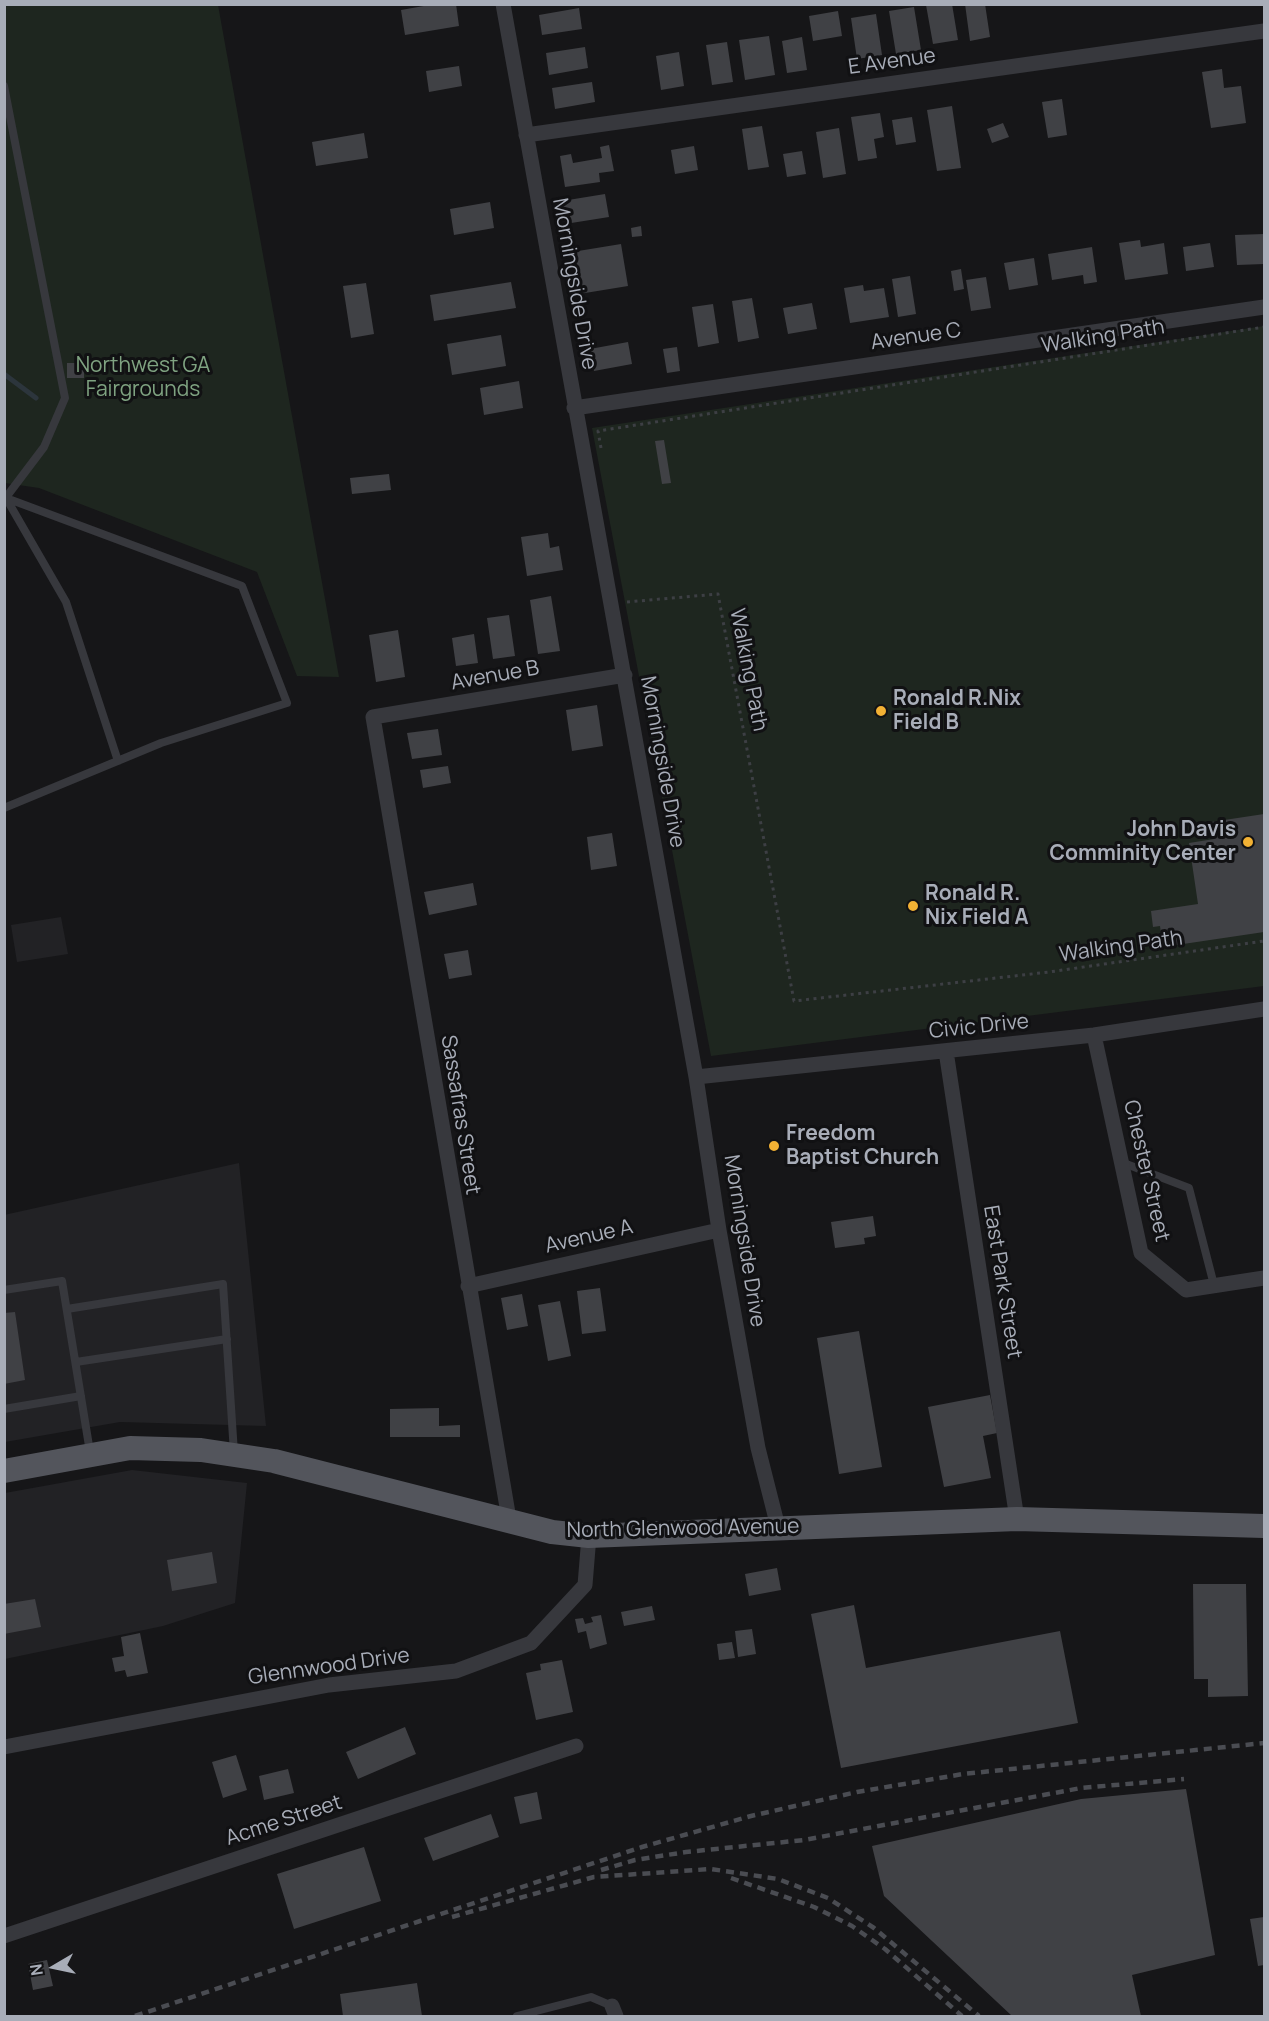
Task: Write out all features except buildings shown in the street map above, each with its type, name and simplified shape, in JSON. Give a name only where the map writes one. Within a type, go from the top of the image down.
[{"type":"main road","name":"North Glenwood Avenue","points":[[4,1471],[130,1448],[201,1450],[274,1461],[509,1519],[552,1532],[589,1536],[1017,1519],[1264,1526]]},
{"type":"street","name":"Morningside Drive","points":[[503,4],[696,1077],[719,1230],[758,1448],[778,1527]]},
{"type":"street","name":"E Avenue","points":[[526,135],[1264,31]]},
{"type":"street","name":"Avenue C","points":[[574,408],[1264,307]]},
{"type":"street","name":"Avenue B","points":[[373,717],[625,675]]},
{"type":"street","name":"Sassafras Street","points":[[373,717],[509,1519]]},
{"type":"street","name":"Civic Drive","points":[[696,1077],[1094,1035],[1264,1010]]},
{"type":"street","name":"Chester Street","points":[[1094,1035],[1141,1253],[1186,1290],[1264,1278]]},
{"type":"street","name":"East Park Street","points":[[946,1051],[1017,1519]]},
{"type":"street","name":"Avenue A","points":[[468,1286],[719,1230]]},
{"type":"street","name":"Glennwood Drive","points":[[4,1746],[329,1685],[456,1671],[531,1643],[585,1585],[589,1536]]},
{"type":"street","name":"Acme Street","points":[[4,1936],[576,1746]]},
{"type":"lane","points":[[4,86],[65,398],[44,447],[5,499]]},
{"type":"lane","points":[[4,808],[162,743],[287,703],[242,586],[5,499]]},
{"type":"lane","points":[[5,499],[66,602],[118,761]]},
{"type":"lane","points":[[1120,1161],[1189,1188],[1214,1285]]},
{"type":"lane","points":[[4,1290],[62,1281],[91,1455]]},
{"type":"lane","points":[[67,1309],[223,1284],[234,1455]]},
{"type":"lane","points":[[75,1362],[227,1339]]},
{"type":"lane","points":[[4,1409],[81,1396]]},
{"type":"lane","points":[[517,2016],[591,1997],[614,2011]]},
{"type":"path","name":"Walking Path","points":[[601,454],[598,431],[1264,327]]},
{"type":"path","name":"Walking Path","points":[[620,602],[718,594],[794,1001],[1048,972],[1264,941]]},
{"type":"shaded area","points":[[61,917],[68,954],[17,962],[11,925]]},
{"type":"shaded area","points":[[239,1163],[266,1426],[120,1422],[5,1442],[4,1215]]},
{"type":"shaded area","points":[[132,1470],[247,1483],[235,1603],[163,1626],[5,1659],[5,1493]]},
{"type":"green space","name":"Northwest GA Fairgrounds","points":[[5,5],[218,5],[339,677],[297,676],[257,572],[39,488],[5,483]]},
{"type":"green space","points":[[1264,326],[1264,986],[711,1056],[592,428]]},
{"type":"waterway","points":[[4,374],[36,398]]},
{"type":"railway","points":[[135,2016],[642,1847],[751,1816],[857,1792],[963,1774],[1264,1743]]},
{"type":"railway","points":[[601,1870],[635,1860],[686,1852],[804,1840],[1081,1788],[1184,1779]]},
{"type":"railway","points":[[452,1917],[594,1877],[711,1869],[778,1879],[828,1898],[874,1928],[979,2016]]},
{"type":"railway","points":[[731,1878],[814,1907],[852,1926],[885,1949],[962,2016]]},
{"type":"place","name":"Ronald R.Nix Field B","points":[[881,711]]},
{"type":"place","name":"John Davis Comminity Center","points":[[1248,842]]},
{"type":"place","name":"Ronald R. Nix Field A","points":[[913,906]]},
{"type":"place","name":"Freedom Baptist Church","points":[[774,1146]]}]
